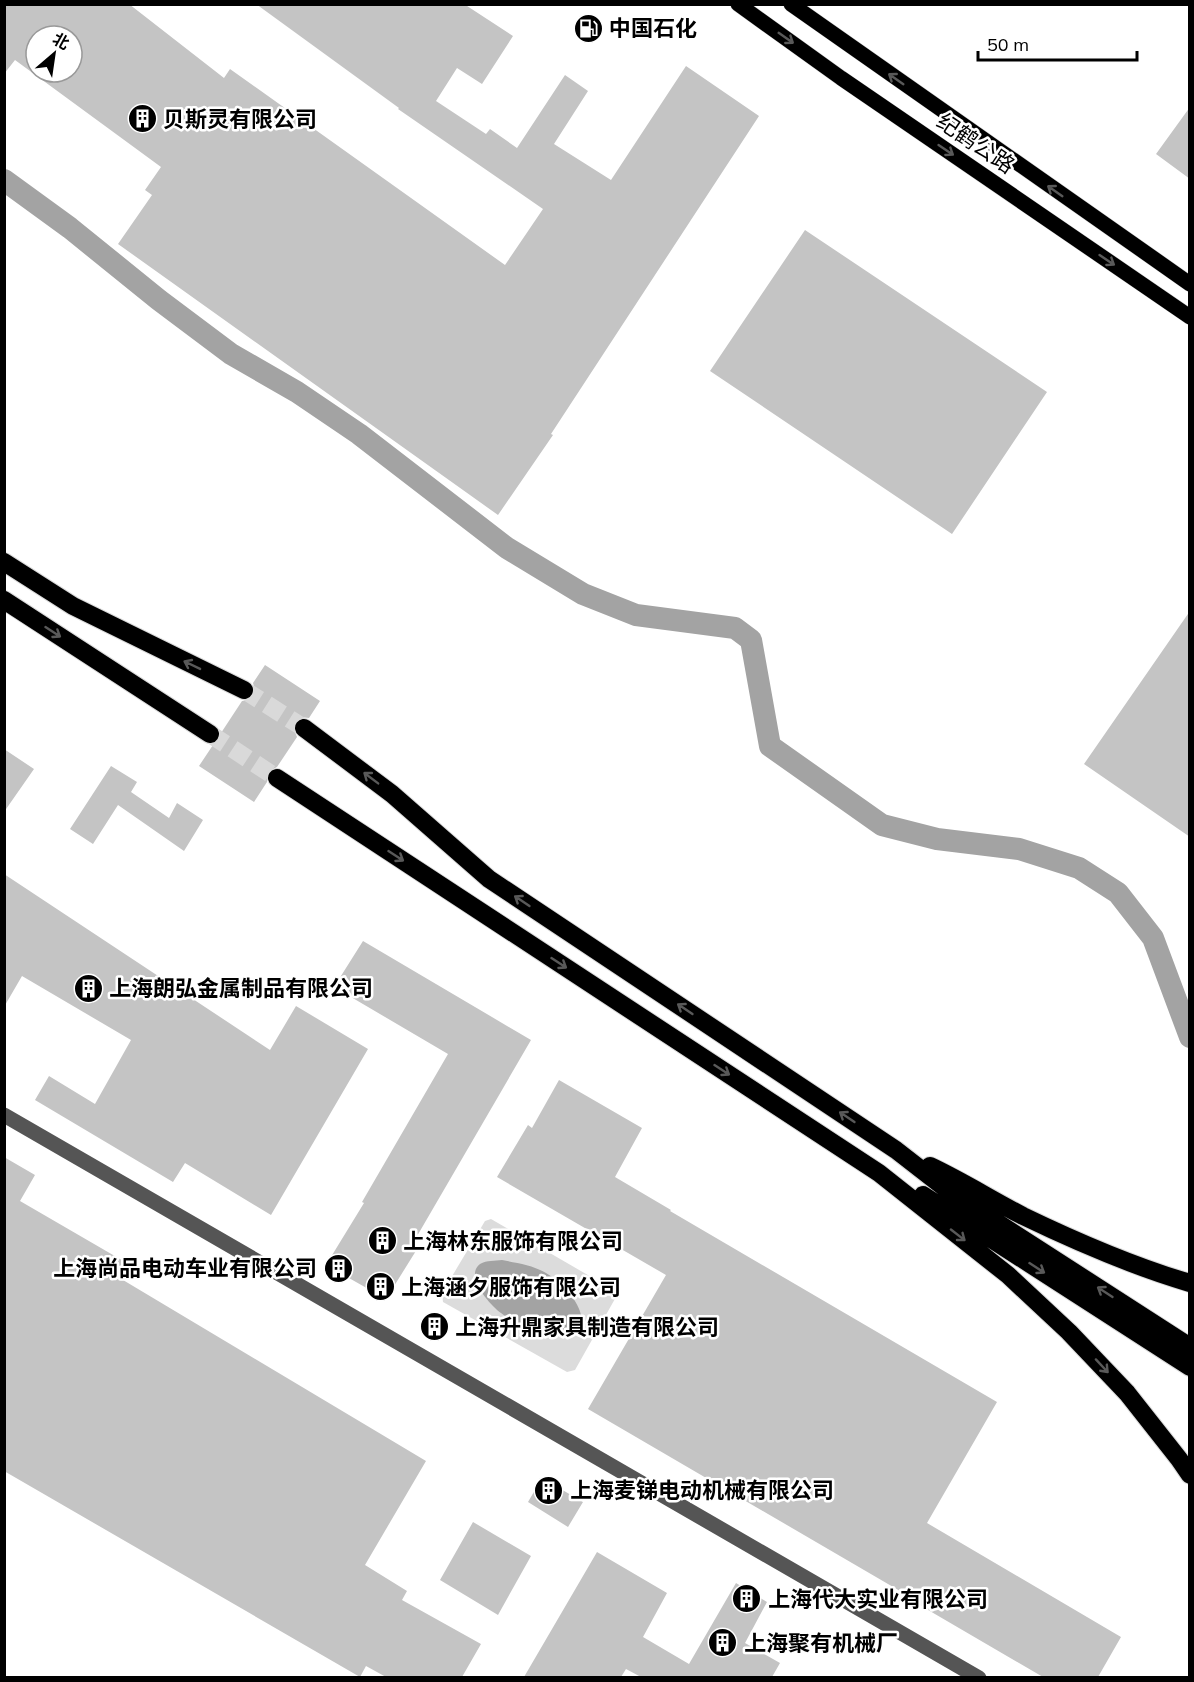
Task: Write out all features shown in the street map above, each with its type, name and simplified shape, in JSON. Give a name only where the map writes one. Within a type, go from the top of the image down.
[{"type":"highway","points":[[4,562],[73,606],[244,690]]},
{"type":"highway","points":[[4,600],[210,734]]},
{"type":"highway","points":[[304,728],[392,794],[489,879],[896,1150],[950,1192],[1190,1347]]},
{"type":"highway","points":[[277,778],[879,1173],[1008,1275],[1069,1332],[1127,1393],[1190,1475]]},
{"type":"highway","points":[[896,1150],[1087,1246],[1154,1273],[1190,1283]]},
{"type":"highway","points":[[879,1173],[930,1199],[1190,1367]]},
{"type":"main road","name":"纪鹤公路","points":[[738,4],[841,78],[1190,317]]},
{"type":"main road","name":"纪鹤公路","points":[[791,4],[1190,284]]},
{"type":"street","points":[[4,1115],[979,1677]]},
{"type":"shaded area","points":[[491,1219],[612,1289],[616,1297],[575,1370],[567,1372],[443,1302],[442,1293],[485,1221]]},
{"type":"shaded area","points":[[502,1260],[536,1268],[558,1282],[577,1304],[581,1315],[581,1325],[575,1332],[562,1334],[536,1331],[515,1322],[496,1309],[480,1290],[475,1276],[480,1264]]},
{"type":"building","points":[[4,4],[129,4],[224,78],[230,69],[505,265],[543,209],[398,109],[256,4],[464,4],[513,36],[482,84],[457,68],[436,101],[486,134],[490,129],[517,148],[565,75],[588,91],[554,144],[611,180],[686,66],[759,116],[551,434],[553,435],[498,515],[118,244],[152,195],[145,190],[161,167],[48,84],[84,84],[84,24],[24,24],[24,67],[15,60],[4,74]]},
{"type":"building","points":[[1190,107],[1190,179],[1156,154]]},
{"type":"building","points":[[805,230],[1047,392],[952,534],[710,371]]},
{"type":"building","points":[[1190,611],[1190,837],[1084,764]]},
{"type":"building","points":[[265,665],[320,701],[309,718],[300,717],[295,722],[293,727],[297,737],[277,767],[267,772],[267,782],[254,802],[199,766],[213,745],[220,740],[221,733],[242,701],[250,700],[254,695],[253,683]]},
{"type":"building","points":[[4,749],[34,769],[4,812]]},
{"type":"building","points":[[111,766],[137,782],[131,792],[169,818],[177,803],[203,820],[184,851],[118,805],[93,844],[70,829]]},
{"type":"building","points":[[4,874],[270,1050],[296,1006],[368,1049],[271,1215],[185,1163],[173,1182],[35,1100],[49,1076],[95,1104],[131,1040],[22,976],[4,1007]]},
{"type":"building","points":[[363,941],[531,1040],[413,1243],[419,1246],[386,1299],[326,1265],[364,1203],[362,1202],[448,1054],[334,987]]},
{"type":"building","points":[[559,1080],[642,1128],[615,1177],[997,1402],[927,1523],[1121,1637],[1098,1677],[1043,1677],[588,1409],[666,1275],[497,1177],[528,1125],[532,1128]]},
{"type":"building","points":[[4,1157],[35,1175],[20,1201],[132,1266],[123,1280],[426,1461],[365,1565],[407,1591],[402,1600],[481,1644],[462,1677],[386,1677],[366,1666],[360,1677],[4,1471]]},
{"type":"building","name":"上海麦锑电动机械有限公司","points":[[542,1478],[583,1502],[568,1527],[528,1502]]},
{"type":"building","points":[[473,1522],[531,1556],[498,1615],[440,1580]]},
{"type":"building","points":[[597,1552],[667,1593],[643,1637],[689,1664],[736,1583],[767,1602],[745,1643],[780,1663],[772,1677],[641,1677],[626,1669],[621,1677],[524,1677]]},
{"type":"waterway","points":[[4,180],[70,228],[159,300],[231,354],[297,392],[359,434],[507,548],[583,594],[636,615],[735,628],[751,640],[770,746],[882,825],[937,839],[1019,849],[1079,868],[1118,893],[1153,938],[1190,1037]]},
{"type":"tunnel","points":[[244,690],[304,728]]},
{"type":"tunnel","points":[[210,734],[277,778]]},
{"type":"place","name":"中国石化","points":[[588,28]]},
{"type":"place","name":"贝斯灵有限公司","points":[[142,119]]},
{"type":"place","name":"上海朗弘金属制品有限公司","points":[[88,988]]},
{"type":"place","name":"上海林东服饰有限公司","points":[[382,1241]]},
{"type":"place","name":"上海尚品电动车业有限公司","points":[[338,1268]]},
{"type":"place","name":"上海涵夕服饰有限公司","points":[[380,1287]]},
{"type":"place","name":"上海升鼎家具制造有限公司","points":[[434,1327]]},
{"type":"place","name":"上海麦锑电动机械有限公司","points":[[549,1490]]},
{"type":"place","name":"上海代大实业有限公司","points":[[747,1599]]},
{"type":"place","name":"上海聚有机械厂","points":[[723,1643]]}]
